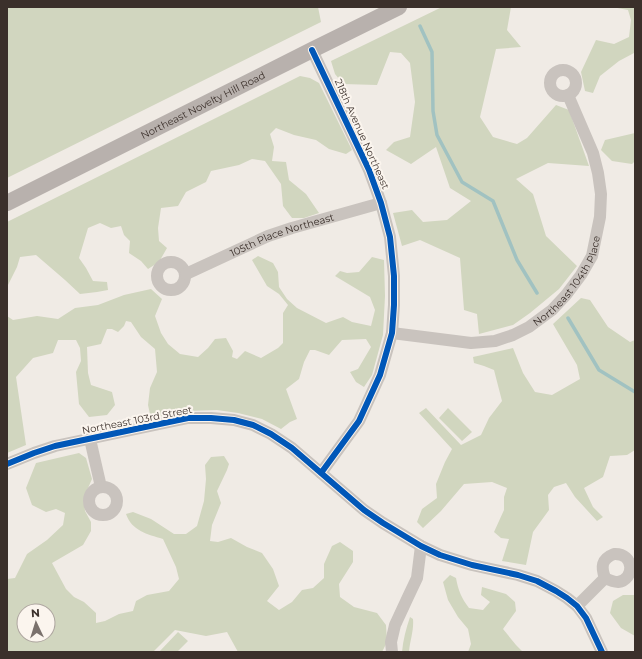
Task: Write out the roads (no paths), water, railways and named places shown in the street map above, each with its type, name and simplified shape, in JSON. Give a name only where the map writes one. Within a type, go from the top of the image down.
[{"type":"main road","name":"Northeast Novelty Hill Road","points":[[7,203],[399,7]]},
{"type":"street","name":"218th Avenue Northeast","points":[[312,50],[369,170],[381,203],[390,237],[394,276],[392,333],[380,374],[359,421],[321,474]]},
{"type":"street","name":"Northeast 104th Place","points":[[392,333],[471,343],[495,341],[514,335],[529,327],[552,310],[566,295],[581,275],[592,256],[600,216],[601,194],[593,153],[568,95]]},
{"type":"street","name":"105th Place Northeast","points":[[186,274],[268,236],[314,221],[381,203]]},
{"type":"street","name":"Northeast 103rd Street","points":[[7,464],[55,446],[188,418],[234,420],[253,425],[271,434],[292,448],[364,510],[382,523],[421,546],[440,555],[472,565],[518,575],[537,582],[567,598],[577,606],[586,618],[602,652]]},
{"type":"street","points":[[90,439],[101,487]]},
{"type":"street","points":[[392,652],[391,642],[394,625],[417,578],[421,546]]},
{"type":"street","points":[[577,606],[605,578]]},
{"type":"waterway","points":[[420,26],[432,52],[433,111],[437,135],[462,182],[493,201],[517,260],[537,293]]},
{"type":"waterway","points":[[568,318],[599,370],[635,392]]}]
